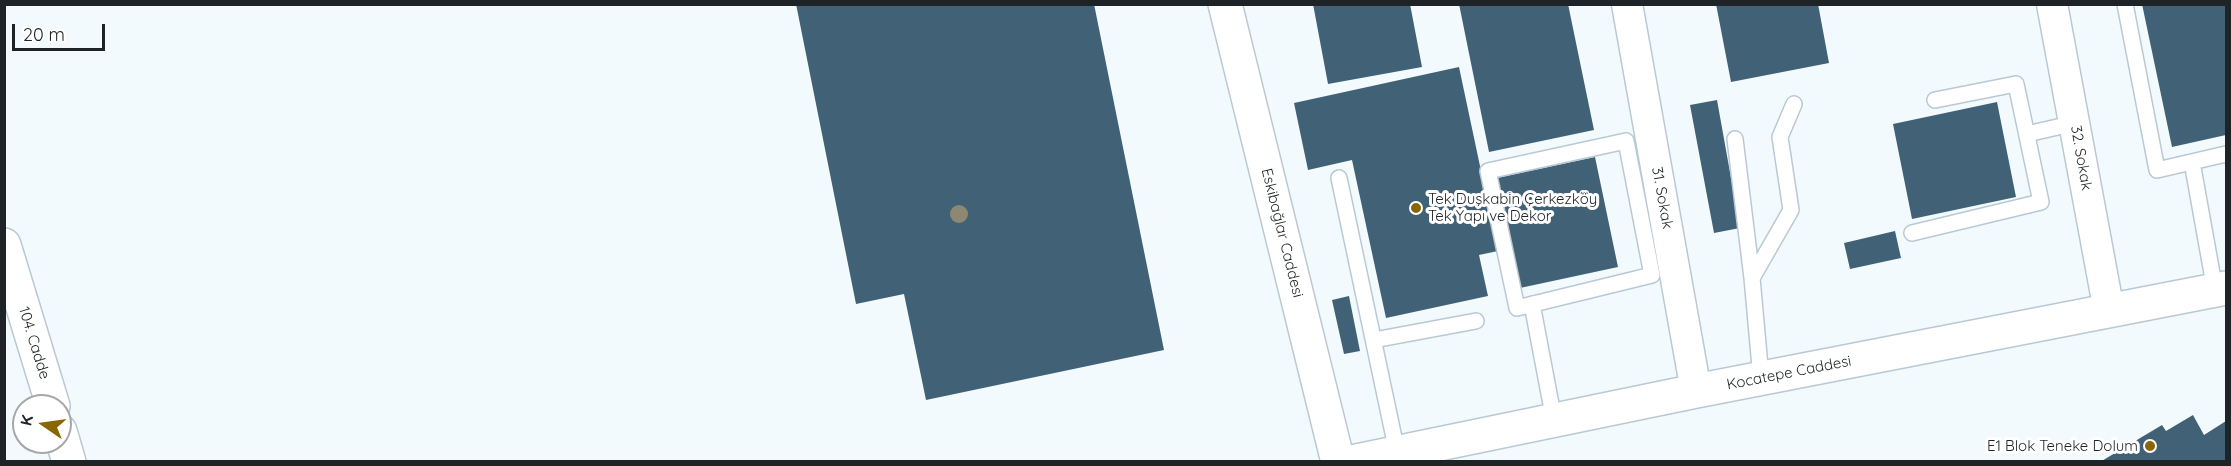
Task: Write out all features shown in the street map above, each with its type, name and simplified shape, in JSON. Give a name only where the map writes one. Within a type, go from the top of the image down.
[{"type":"street","name":"Eskibağlar Caddesi","points":[[1225,4],[1338,462]]},
{"type":"street","name":"31. Sokak","points":[[1627,4],[1696,391]]},
{"type":"street","name":"32. Sokak","points":[[2052,4],[2109,311]]},
{"type":"street","name":"104. Cadde","points":[[4,245],[48,394]]},
{"type":"street","name":"Kocatepe Caddesi","points":[[1352,462],[1761,378],[2221,289]]},
{"type":"lane","points":[[2126,4],[2157,170],[2226,154]]},
{"type":"lane","points":[[1912,233],[2041,202],[2016,84],[1935,100]]},
{"type":"lane","points":[[1752,278],[1791,210],[1780,137],[1794,105]]},
{"type":"lane","points":[[2027,134],[2074,123]]},
{"type":"lane","points":[[1735,139],[1752,278],[1761,378]]},
{"type":"lane","points":[[1626,141],[1652,275],[1532,304],[1517,308],[1488,171],[1626,141]]},
{"type":"lane","points":[[2192,162],[2221,289]]},
{"type":"lane","points":[[1339,177],[1397,452]]},
{"type":"lane","points":[[1532,304],[1554,420]]},
{"type":"lane","points":[[1374,340],[1476,321]]},
{"type":"building","points":[[796,4],[1094,4],[1164,350],[926,400],[904,294],[856,304]]},
{"type":"building","points":[[1313,4],[1410,4],[1422,67],[1328,84]]},
{"type":"building","points":[[1459,4],[1568,4],[1594,130],[1489,152]]},
{"type":"building","points":[[1716,4],[1818,4],[1829,63],[1731,82]]},
{"type":"building","points":[[2142,4],[2226,4],[2226,135],[2172,147]]},
{"type":"building","name":"Tek Duşkabin Çerkezköy Tek Yapı ve Dekor","points":[[1459,67],[1498,251],[1479,255],[1488,296],[1386,318],[1352,160],[1308,170],[1294,103]]},
{"type":"building","points":[[1717,100],[1740,228],[1714,233],[1690,105]]},
{"type":"building","points":[[1997,102],[2016,197],[1912,219],[1893,124]]},
{"type":"building","points":[[1595,157],[1618,267],[1520,288],[1497,178]]},
{"type":"building","points":[[1895,231],[1901,258],[1850,269],[1844,243]]},
{"type":"building","points":[[1349,296],[1360,351],[1344,354],[1332,300]]},
{"type":"building","points":[[2193,415],[2204,435],[2226,421],[2226,462],[2100,462],[2162,425],[2166,431]]},
{"type":"place","name":"Tek Duşkabin Çerkezköy Tek Yapı ve Dekor","points":[[1416,208]]},
{"type":"place","name":"E1 Blok Teneke Dolum","points":[[2150,446]]}]
